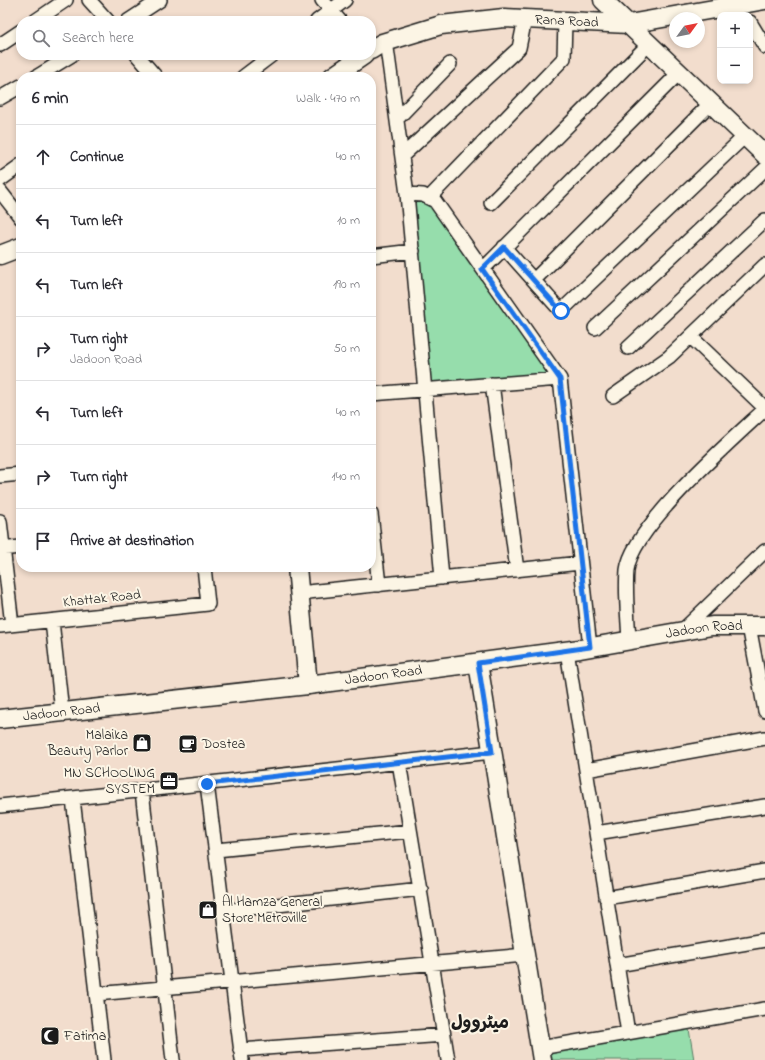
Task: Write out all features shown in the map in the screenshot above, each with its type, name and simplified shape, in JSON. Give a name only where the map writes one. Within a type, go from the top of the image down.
[{"type":"street","points":[[42,16],[66,0]]},
{"type":"street","points":[[89,0],[103,16]]},
{"type":"street","points":[[136,16],[160,0]]},
{"type":"street","points":[[322,0],[336,16]]},
{"type":"street","points":[[323,16],[345,0]]},
{"type":"street","points":[[603,0],[765,155]]},
{"type":"street","name":"Rana Road","points":[[379,46],[441,25],[504,18],[629,24],[743,6],[765,0]]},
{"type":"street","points":[[402,156],[519,48],[525,19]]},
{"type":"street","points":[[429,198],[564,58],[565,21]]},
{"type":"street","points":[[753,27],[765,47]]},
{"type":"street","points":[[0,45],[16,34]]},
{"type":"street","points":[[491,203],[649,44]]},
{"type":"street","points":[[379,46],[397,119],[407,194],[442,578]]},
{"type":"street","points":[[44,72],[64,60]]},
{"type":"street","points":[[140,60],[149,72]]},
{"type":"street","points":[[250,72],[265,60]]},
{"type":"street","points":[[339,72],[357,60]]},
{"type":"street","points":[[397,119],[450,64]]},
{"type":"street","points":[[482,269],[680,73]]},
{"type":"street","points":[[0,98],[16,89]]},
{"type":"street","points":[[534,280],[711,103]]},
{"type":"street","points":[[504,247],[561,311],[745,136]]},
{"type":"street","points":[[0,180],[16,169]]},
{"type":"street","points":[[595,328],[765,169]]},
{"type":"street","points":[[0,191],[16,212]]},
{"type":"street","points":[[407,194],[423,194],[435,201],[560,379],[590,647]]},
{"type":"street","points":[[628,348],[765,220]]},
{"type":"street","points":[[0,255],[16,249]]},
{"type":"street","points":[[376,255],[413,251]]},
{"type":"street","points":[[613,396],[669,357],[765,265]]},
{"type":"street","points":[[629,641],[627,569],[648,528],[678,493],[765,409],[691,337]]},
{"type":"street","points":[[376,394],[560,379]]},
{"type":"street","points":[[492,384],[517,570]]},
{"type":"street","points":[[0,476],[16,474]]},
{"type":"street","points":[[0,522],[6,626]]},
{"type":"street","points":[[2,549],[16,548]]},
{"type":"street","points":[[682,631],[765,551]]},
{"type":"street","points":[[376,558],[379,585]]},
{"type":"street","points":[[299,593],[580,563]]},
{"type":"street","name":"Khattak Road","points":[[6,626],[208,604],[205,572]]},
{"type":"street","points":[[297,572],[308,685]]},
{"type":"street","points":[[52,621],[62,712]]},
{"type":"street","name":"Jadoon Road","points":[[0,719],[308,685],[478,663],[567,651],[712,626],[757,626]]},
{"type":"street","points":[[757,626],[765,711]]},
{"type":"street","points":[[567,651],[628,1033]]},
{"type":"street","points":[[478,663],[541,1054],[628,1033],[765,1009]]},
{"type":"street","points":[[586,770],[765,738]]},
{"type":"street","points":[[0,806],[492,752]]},
{"type":"street","points":[[399,762],[448,1060]]},
{"type":"street","points":[[207,784],[241,1055],[444,1035]]},
{"type":"street","points":[[142,791],[173,1060]]},
{"type":"street","points":[[73,799],[104,1060]]},
{"type":"street","points":[[596,833],[765,806]]},
{"type":"street","points":[[216,850],[410,831]]},
{"type":"street","points":[[606,898],[765,871]]},
{"type":"street","points":[[223,911],[420,889]]},
{"type":"street","points":[[617,965],[765,940]]},
{"type":"street","points":[[96,994],[525,956]]},
{"type":"green space","points":[[407,194],[423,195],[560,379],[427,390]]},
{"type":"green space","points":[[688,1023],[694,1060],[542,1060],[540,1048]]},
{"type":"place","name":"Malaika Beauty Parlor","points":[[142,743]]},
{"type":"place","name":"Dostea","points":[[188,744]]},
{"type":"place","name":"MN SCHOOLING SYSTEM","points":[[169,781]]},
{"type":"place","name":"Al Hamza General Store Metroville","points":[[208,910]]},
{"type":"place","name":"Fatima","points":[[50,1036]]},
{"type":"district","name":"میٹروول","points":[[480,1024]]},
{"type":"route","points":[[207,784],[492,752],[478,663],[590,647],[560,379],[482,269],[504,247],[561,311]]}]
